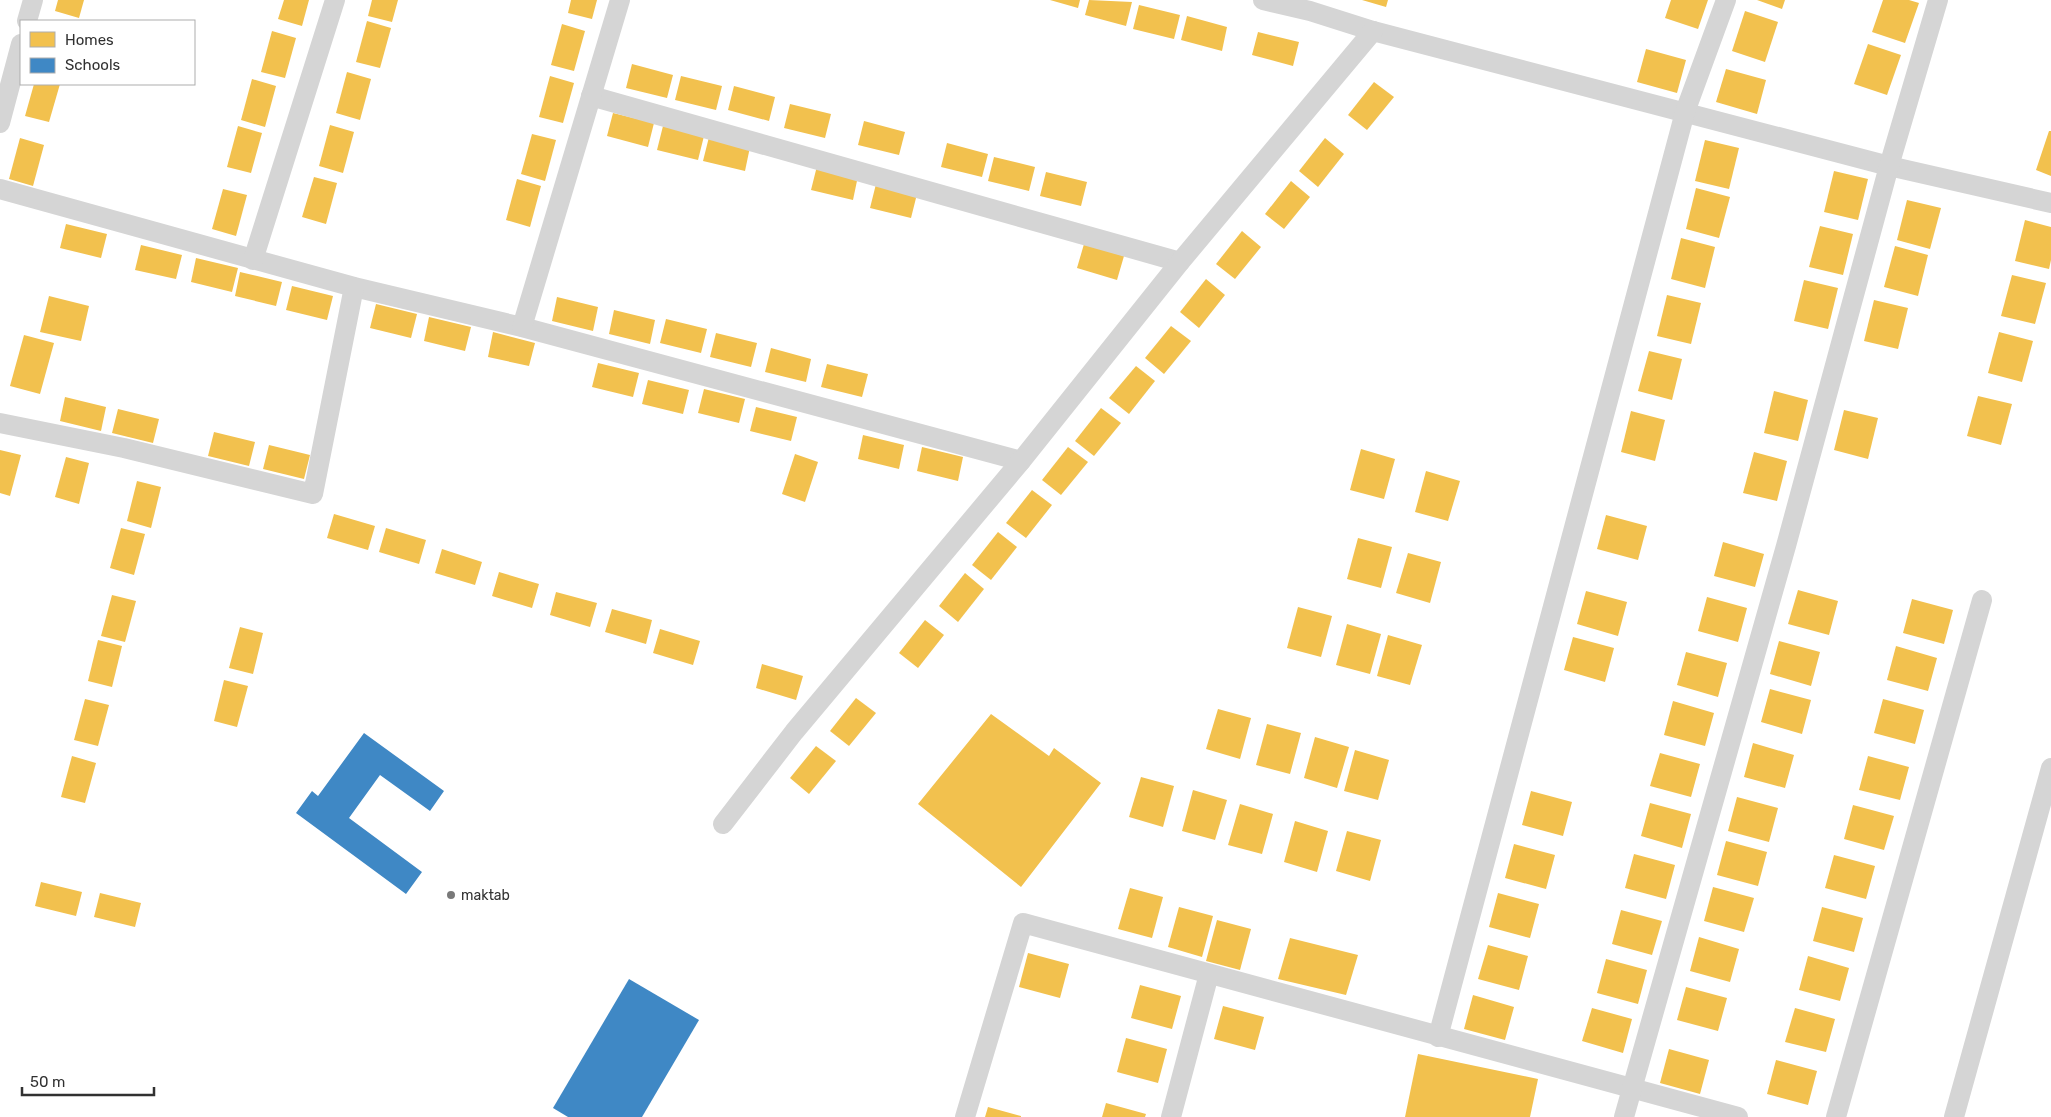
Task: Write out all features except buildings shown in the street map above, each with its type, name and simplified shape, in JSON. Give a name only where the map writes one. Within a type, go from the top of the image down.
[{"type":"street","points":[[27,20],[33,0]]},
{"type":"street","points":[[253,260],[335,0]]},
{"type":"street","points":[[522,327],[620,0]]},
{"type":"street","points":[[1263,0],[1311,6],[1373,31],[1889,166],[2051,203]]},
{"type":"street","points":[[1438,1037],[1685,112],[1726,0]]},
{"type":"street","points":[[1624,1117],[1786,546],[1889,166],[1938,0]]},
{"type":"street","points":[[723,824],[794,732],[1021,461],[1180,262],[1373,31]]},
{"type":"street","points":[[0,123],[20,48]]},
{"type":"street","points":[[591,96],[1180,262]]},
{"type":"street","points":[[0,189],[354,287],[522,327],[1021,461]]},
{"type":"street","points":[[0,423],[124,448],[313,494],[354,287]]},
{"type":"street","points":[[1836,1117],[1982,600]]},
{"type":"street","points":[[1954,1117],[2051,768]]},
{"type":"street","points":[[965,1117],[1023,923],[1738,1117]]},
{"type":"street","points":[[1171,1117],[1209,974]]},
{"type":"place","name":"maktab","points":[[451,895]]}]
